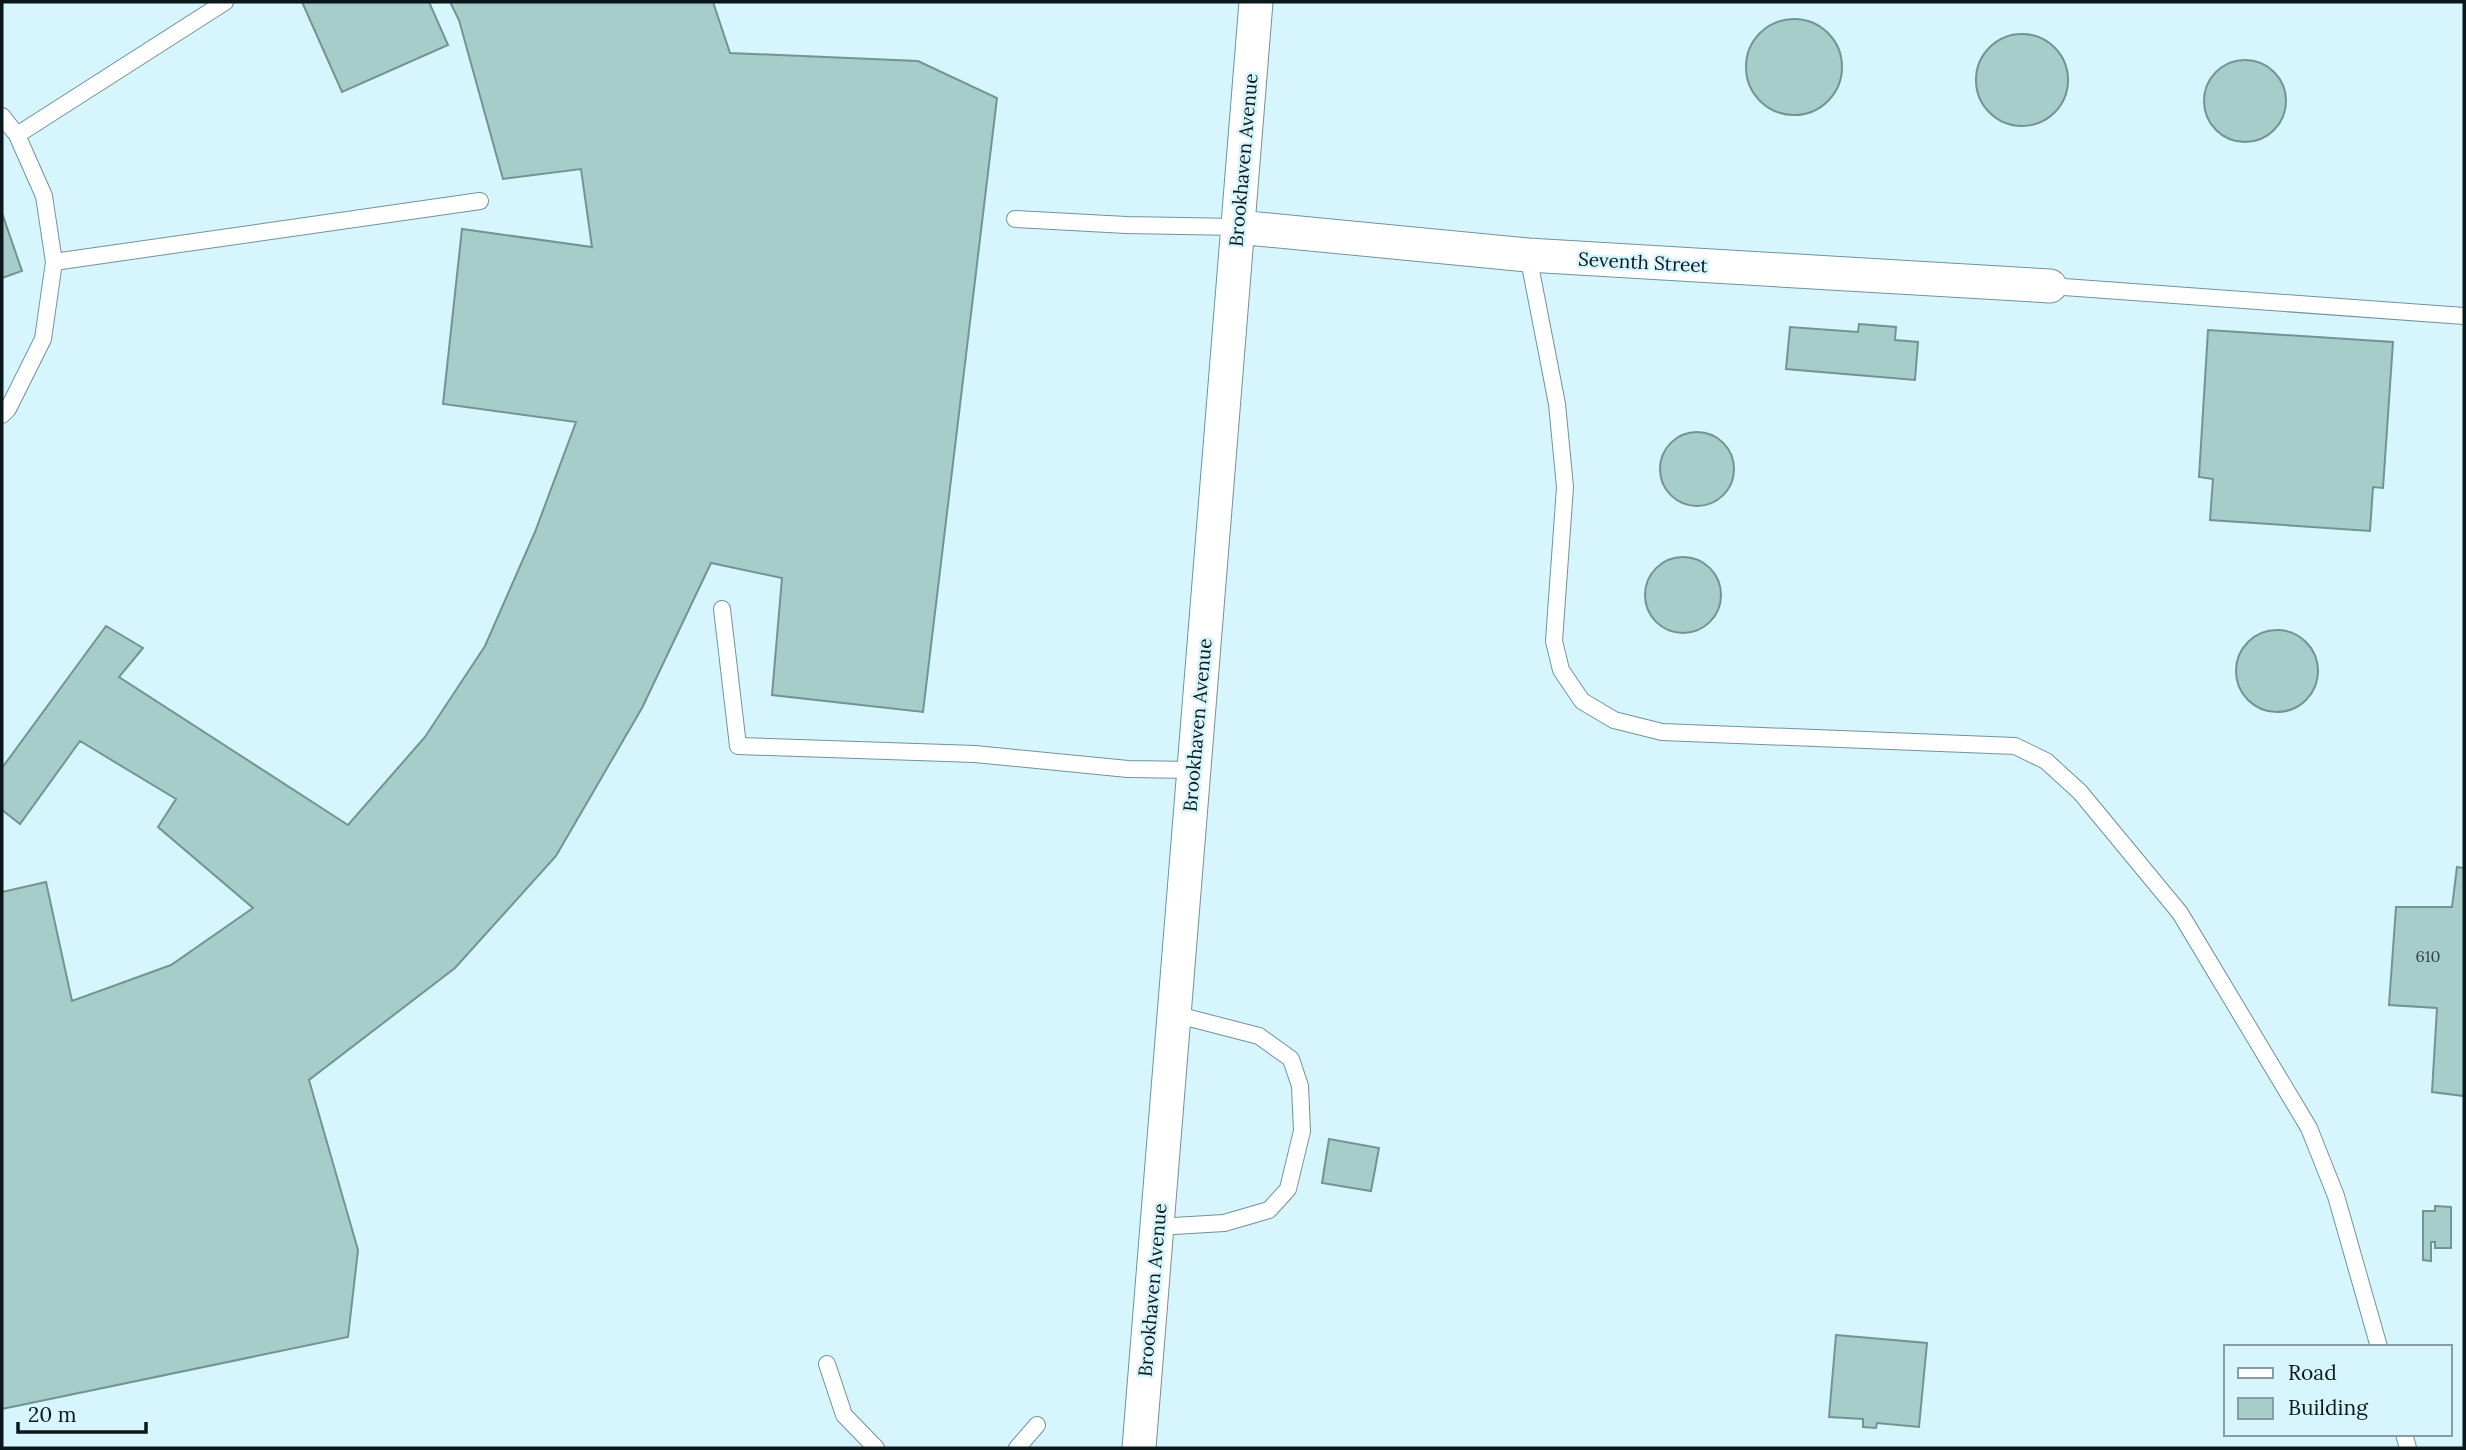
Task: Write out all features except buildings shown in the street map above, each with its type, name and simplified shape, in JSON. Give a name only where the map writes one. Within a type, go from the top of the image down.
[{"type":"street","name":"Brookhaven Avenue","points":[[1139,1448],[1256,2]]},
{"type":"street","name":"Seventh Street","points":[[1237,227],[1528,255],[2050,286]]},
{"type":"lane","points":[[17,135],[225,2]]},
{"type":"lane","points":[[2,116],[17,135],[44,196],[54,262],[43,339],[8,409],[2,415]]},
{"type":"lane","points":[[54,262],[480,201]]},
{"type":"lane","points":[[1015,219],[1237,227]]},
{"type":"lane","points":[[1528,255],[1557,404],[1565,487],[1553,641],[1561,670],[1582,701],[1614,720],[1662,732],[2015,746],[2046,761],[2080,792],[2180,913],[2309,1128],[2336,1196],[2378,1345]]},
{"type":"lane","points":[[2050,286],[2464,316]]},
{"type":"lane","points":[[722,609],[738,746],[975,754],[1128,769],[1194,770]]},
{"type":"lane","points":[[1157,1227],[1224,1223],[1269,1210],[1288,1189],[1302,1131],[1300,1086],[1291,1059],[1259,1037],[1174,1014]]},
{"type":"lane","points":[[827,1364],[844,1415],[876,1448]]},
{"type":"lane","points":[[1017,1448],[1037,1425]]}]
